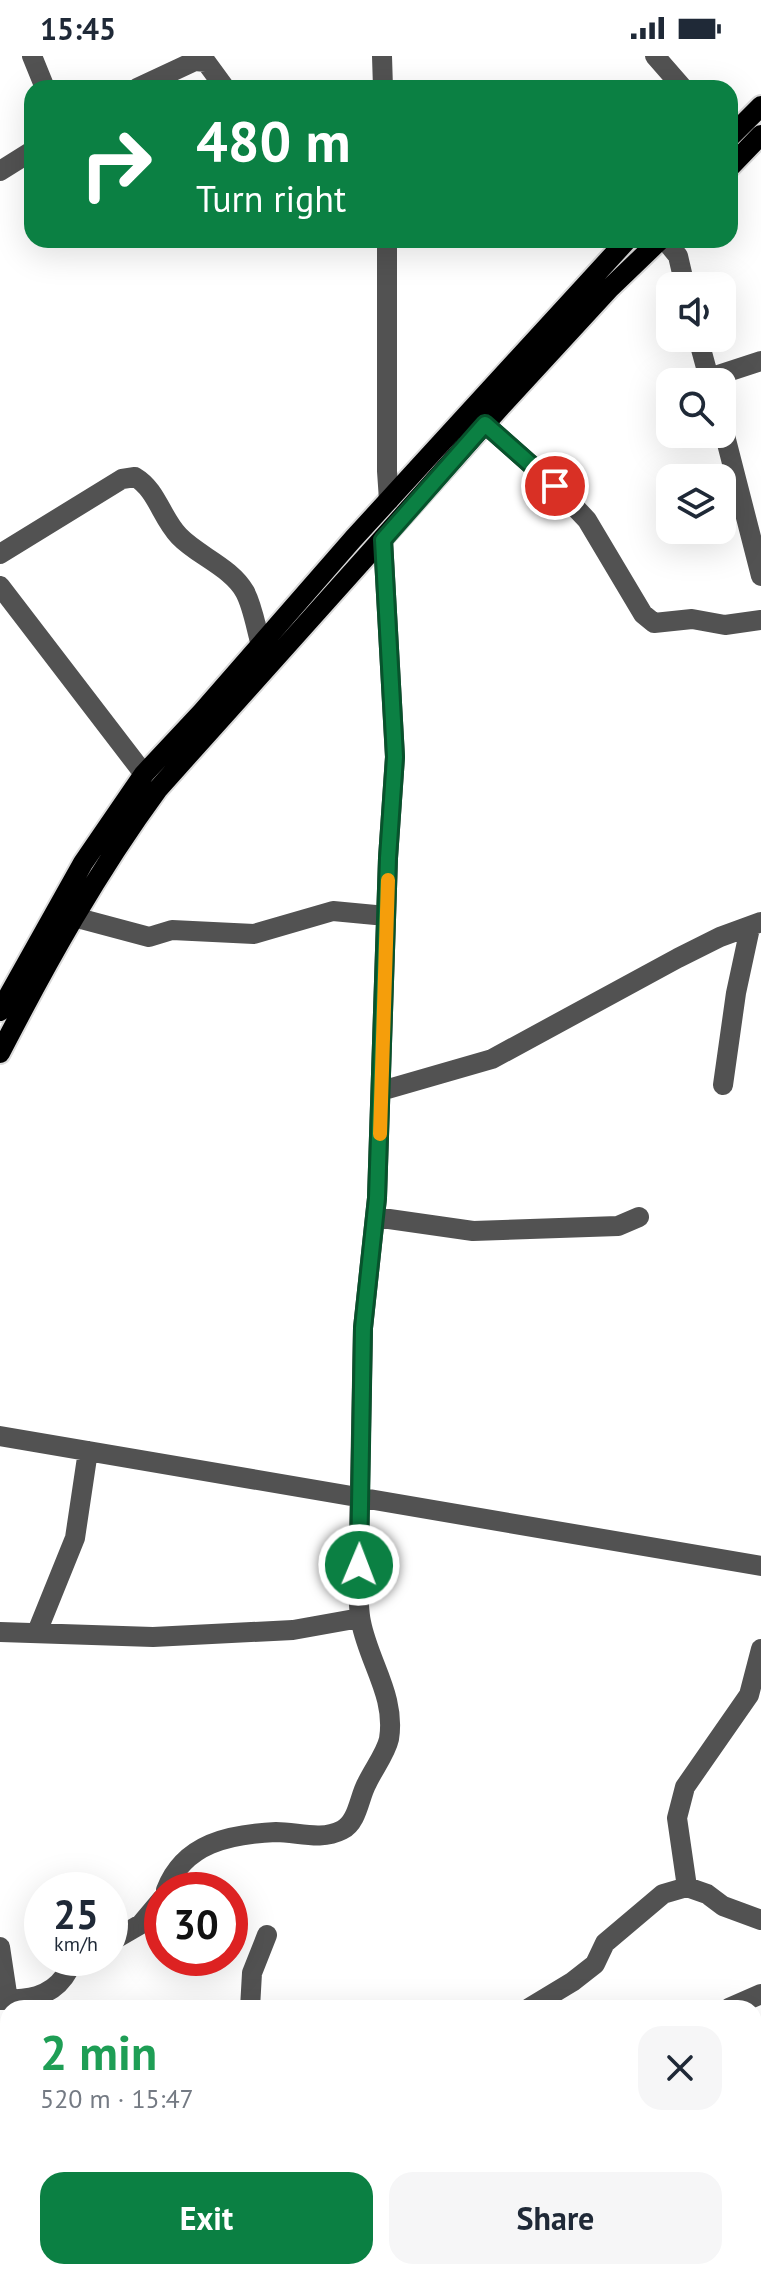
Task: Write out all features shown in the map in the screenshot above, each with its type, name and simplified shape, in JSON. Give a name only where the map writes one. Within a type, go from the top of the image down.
[{"type":"main road","points":[[738,129],[761,106]]},
{"type":"main road","points":[[738,159],[761,135]]},
{"type":"main road","points":[[0,1011],[83,863],[144,774],[620,248]]},
{"type":"main road","points":[[0,1053],[74,917],[129,828],[158,789],[485,424],[610,288],[654,248]]},
{"type":"street","points":[[32,56],[42,80]]},
{"type":"street","points":[[382,56],[383,80]]},
{"type":"street","points":[[655,56],[676,80]]},
{"type":"street","points":[[154,80],[195,61],[212,59],[221,80]]},
{"type":"street","points":[[0,171],[24,156]]},
{"type":"street","points":[[387,248],[389,500]]},
{"type":"street","points":[[670,248],[678,256],[682,272]]},
{"type":"street","points":[[736,370],[761,361]]},
{"type":"street","points":[[485,424],[555,486],[587,520],[643,614],[654,623],[692,619],[725,625],[761,620]]},
{"type":"street","points":[[728,448],[761,576]]},
{"type":"street","points":[[0,554],[122,479],[135,477],[148,485],[177,534],[237,579],[246,594],[261,645]]},
{"type":"street","points":[[175,1872],[188,1857],[212,1841],[276,1832],[322,1836],[344,1830],[353,1820],[363,1791],[389,1741],[387,1694],[360,1618],[363,1328],[375,1217],[395,757],[383,540]]},
{"type":"street","points":[[3,597],[144,774]]},
{"type":"street","points":[[74,917],[149,937],[172,930],[254,934],[333,911],[386,916]]},
{"type":"street","points":[[381,1091],[492,1059],[678,958],[720,937],[756,925]]},
{"type":"street","points":[[723,1085],[736,993],[756,925]]},
{"type":"street","points":[[375,1217],[473,1231],[618,1226],[639,1217]]},
{"type":"street","points":[[0,1436],[761,1566]]},
{"type":"street","points":[[37,1632],[75,1538],[88,1451]]},
{"type":"street","points":[[0,1632],[153,1637],[293,1630],[360,1618]]},
{"type":"street","points":[[687,1887],[677,1818],[685,1787],[749,1695],[761,1649]]},
{"type":"street","points":[[542,2000],[595,1964],[605,1943],[663,1894],[687,1887],[707,1894],[723,1906],[761,1920]]},
{"type":"street","points":[[250,2000],[252,1973],[267,1935]]},
{"type":"street","points":[[0,1947],[4,2000],[29,1999],[54,1990],[64,1976]]},
{"type":"slow traffic","points":[[380,1134],[388,880]]},
{"type":"route","points":[[359,1565],[363,1328],[377,1198],[388,858],[395,757],[383,540],[485,424],[555,486]]}]
